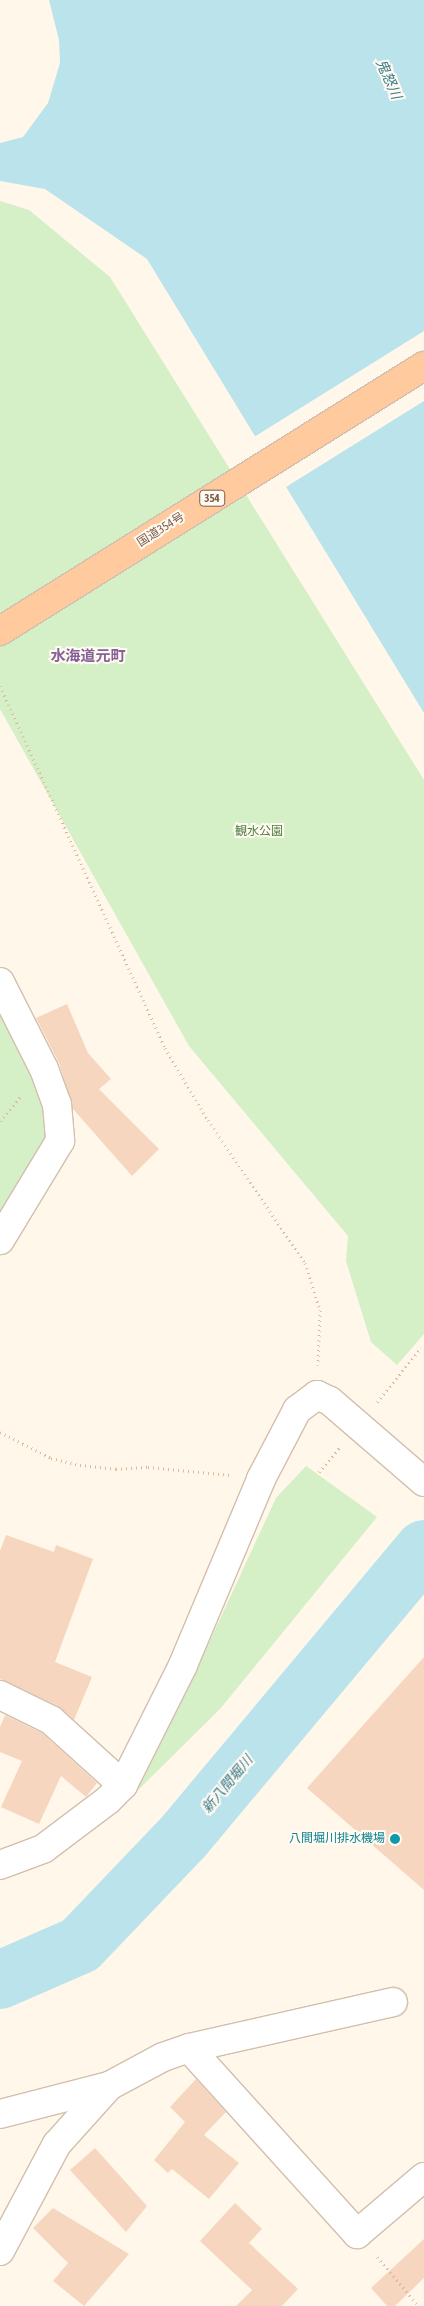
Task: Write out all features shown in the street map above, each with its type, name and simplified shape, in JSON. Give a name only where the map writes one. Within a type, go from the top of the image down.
[{"type":"highway","name":"国道354号","points":[[0,630],[424,366]]},
{"type":"street","points":[[0,982],[54,1096],[60,1141],[0,1240]]},
{"type":"street","points":[[0,1865],[43,1849],[108,1800],[123,1785],[184,1665],[261,1479],[297,1410],[317,1395],[360,1424],[424,1482]]},
{"type":"street","points":[[0,1695],[51,1720],[123,1785]]},
{"type":"street","points":[[0,2114],[109,2086],[163,2057],[189,2048],[393,2002]]},
{"type":"street","points":[[189,2048],[357,2234],[424,2177]]},
{"type":"street","points":[[0,2251],[57,2144],[109,2086]]},
{"type":"path","points":[[0,686],[165,1048],[208,1120],[306,1263],[320,1310],[317,1395]]},
{"type":"path","points":[[360,1424],[421,1348]]},
{"type":"path","points":[[0,1432],[51,1458],[80,1465],[116,1469],[148,1467],[261,1479]]},
{"type":"path","points":[[357,2234],[419,2306]]},
{"type":"green space","name":"観水公園","points":[[0,201],[29,210],[110,277],[424,780],[424,1334],[397,1365],[371,1342],[346,1261],[348,1236],[189,1046],[0,709]]},
{"type":"green space","points":[[0,1008],[49,1104],[54,1134],[0,1224]]},
{"type":"green space","points":[[306,1466],[377,1517],[220,1709],[127,1801],[195,1673],[276,1498]]},
{"type":"water","name":"鬼怒川","points":[[49,0],[424,0],[424,713],[147,259],[45,189],[0,181],[0,143],[23,137],[48,103],[60,63],[59,40]]},
{"type":"pier","points":[[424,331],[424,401],[286,487],[254,437]]},
{"type":"building","points":[[67,1004],[88,1053],[111,1079],[99,1089],[159,1149],[132,1176],[73,1109],[59,1063],[36,1018]]},
{"type":"building","points":[[6,1535],[54,1552],[56,1545],[93,1559],[55,1662],[92,1677],[74,1720],[58,1706],[0,1679],[0,1551]]},
{"type":"building","name":"八間堀川排水機場","points":[[424,1657],[424,1890],[307,1788]]},
{"type":"building","points":[[5,1715],[42,1733],[97,1783],[86,1797],[61,1776],[39,1824],[1,1807],[22,1761],[0,1752],[0,1727]]},
{"type":"building","points":[[196,2079],[226,2112],[204,2135],[239,2163],[209,2199],[172,2169],[168,2173],[154,2160],[185,2122],[170,2107]]},
{"type":"building","points":[[95,2148],[147,2206],[126,2232],[70,2170]]},
{"type":"building","points":[[235,2203],[262,2229],[249,2243],[298,2289],[282,2306],[236,2306],[252,2290],[200,2241]]},
{"type":"building","points":[[53,2208],[129,2254],[84,2306],[53,2281],[68,2263],[33,2228]]},
{"type":"building","points":[[424,2239],[424,2278],[395,2306],[387,2306],[371,2288]]},
{"type":"waterway","name":"新八間堀川","points":[[0,1980],[80,1945],[184,1836],[424,1549]]},
{"type":"place","name":"八間堀川排水機場","points":[[395,1839]]},
{"type":"district","name":"水海道元町","points":[[88,656]]}]
